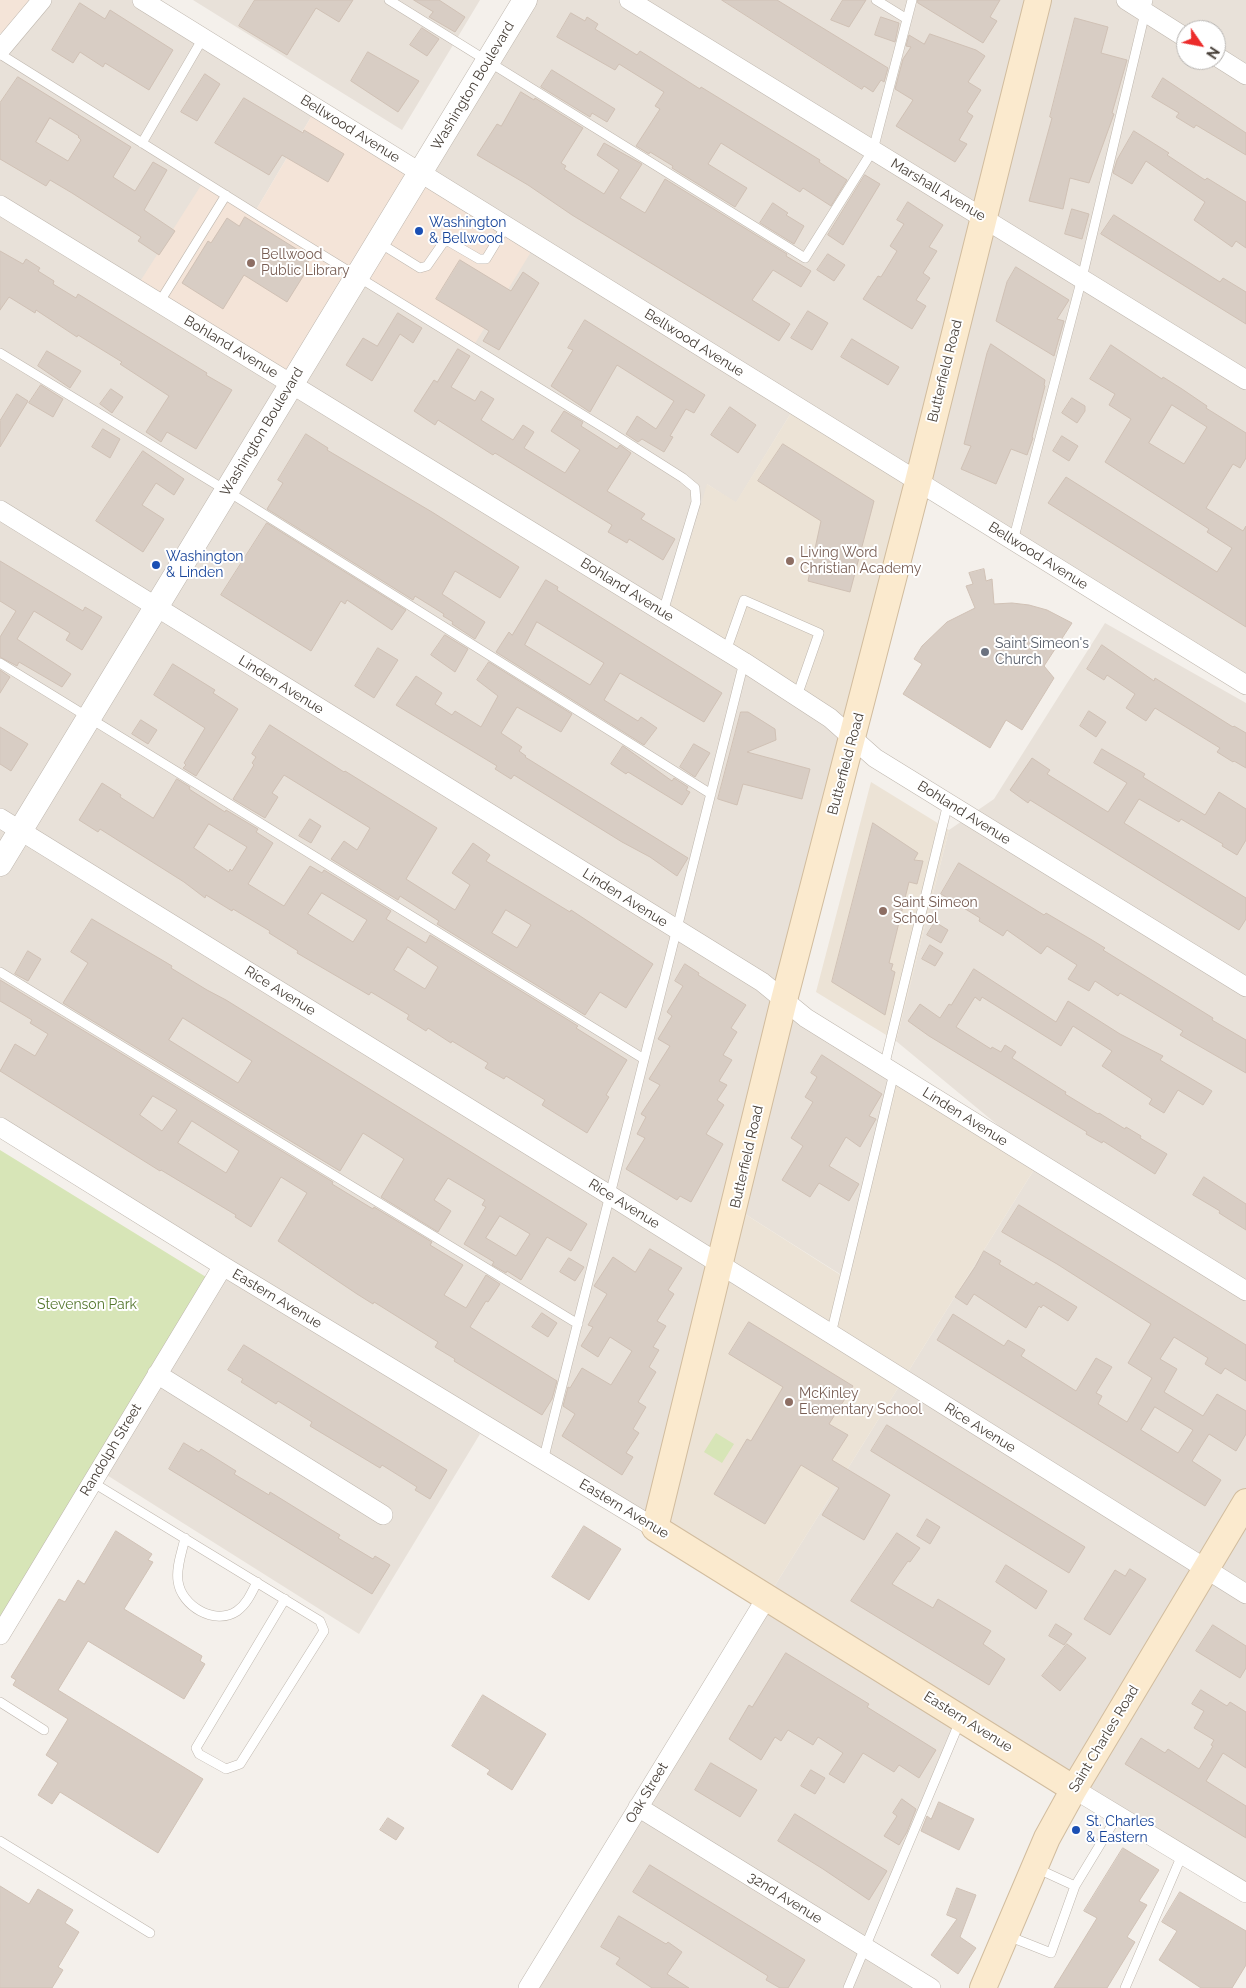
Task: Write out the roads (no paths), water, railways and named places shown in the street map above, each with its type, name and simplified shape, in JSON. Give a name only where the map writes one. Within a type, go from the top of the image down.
[{"type":"main road","name":"Butterfield Road","points":[[655,1528],[721,1266],[784,1000],[853,738],[1038,0]]},
{"type":"main road","name":"Saint Charles Road","points":[[983,1988],[1048,1838],[1074,1789],[1246,1502]]},
{"type":"main road","name":"Eastern Avenue","points":[[655,1528],[1074,1789]]},
{"type":"street","points":[[0,52],[42,0]]},
{"type":"street","name":"Bellwood Avenue","points":[[142,0],[1246,685]]},
{"type":"street","name":"Washington Boulevard","points":[[0,864],[525,0]]},
{"type":"street","name":"Marshall Avenue","points":[[629,0],[1246,380]]},
{"type":"street","points":[[1126,0],[1147,6],[1176,30]]},
{"type":"street","points":[[1226,62],[1246,75]]},
{"type":"street","name":"Bohland Avenue","points":[[0,205],[744,662],[830,718],[875,758],[1246,987]]},
{"type":"street","name":"Linden Avenue","points":[[0,510],[762,982],[806,1018],[1246,1291]]},
{"type":"street","name":"Rice Avenue","points":[[0,818],[610,1196],[1246,1594]]},
{"type":"street","name":"Eastern Avenue","points":[[0,1127],[223,1266],[655,1528]]},
{"type":"street","name":"Randolph Street","points":[[0,1635],[223,1266]]},
{"type":"street","points":[[157,1374],[383,1514]]},
{"type":"street","name":"Oak Street","points":[[528,1988],[766,1597]]},
{"type":"street","name":"Eastern Avenue","points":[[1074,1789],[1246,1894]]},
{"type":"street","name":"32nd Avenue","points":[[638,1807],[931,1988]]},
{"type":"lane","points":[[389,0],[805,258],[873,150],[912,0]]},
{"type":"lane","points":[[876,0],[907,19]]},
{"type":"lane","points":[[1013,541],[1082,278],[1147,6]]},
{"type":"lane","points":[[142,143],[203,38]]},
{"type":"lane","points":[[0,52],[142,143],[617,436],[683,478],[695,488],[696,502],[663,612]]},
{"type":"lane","points":[[159,303],[226,195]]},
{"type":"lane","points":[[378,242],[420,268],[427,266],[442,243],[448,242],[479,260],[486,258],[506,226]]},
{"type":"lane","points":[[0,353],[227,491],[711,794]]},
{"type":"lane","points":[[726,651],[744,600],[818,633],[797,696]]},
{"type":"lane","points":[[543,1461],[744,662]]},
{"type":"lane","points":[[0,663],[644,1059]]},
{"type":"lane","points":[[831,1334],[948,803]]},
{"type":"lane","points":[[0,972],[578,1324]]},
{"type":"lane","points":[[92,1482],[285,1599],[320,1621],[324,1631],[240,1764],[226,1770],[199,1754],[196,1748],[285,1599]]},
{"type":"lane","points":[[184,1538],[178,1581],[188,1602],[198,1609],[211,1615],[224,1616],[237,1611],[246,1602],[257,1582]]},
{"type":"lane","points":[[0,1702],[44,1730]]},
{"type":"lane","points":[[848,1988],[961,1718]]},
{"type":"lane","points":[[1006,1935],[1051,1953],[1075,1886],[1118,1815]]},
{"type":"lane","points":[[0,1842],[150,1933]]},
{"type":"lane","points":[[1125,1988],[1182,1855]]},
{"type":"lane","points":[[1035,1868],[1075,1886]]},
{"type":"place","name":"Washington & Bellwood","points":[[419,231]]},
{"type":"place","name":"Bellwood Public Library","points":[[251,263]]},
{"type":"place","name":"Living Word Christian Academy","points":[[790,561]]},
{"type":"place","name":"Washington & Linden","points":[[156,565]]},
{"type":"place","name":"Saint Simeon's Church","points":[[985,652]]},
{"type":"place","name":"Saint Simeon School","points":[[883,911]]},
{"type":"place","name":"McKinley Elementary School","points":[[789,1402]]},
{"type":"place","name":"St. Charles & Eastern","points":[[1076,1830]]},
{"type":"park label","name":"Stevenson Park","points":[[87,1305]]}]
